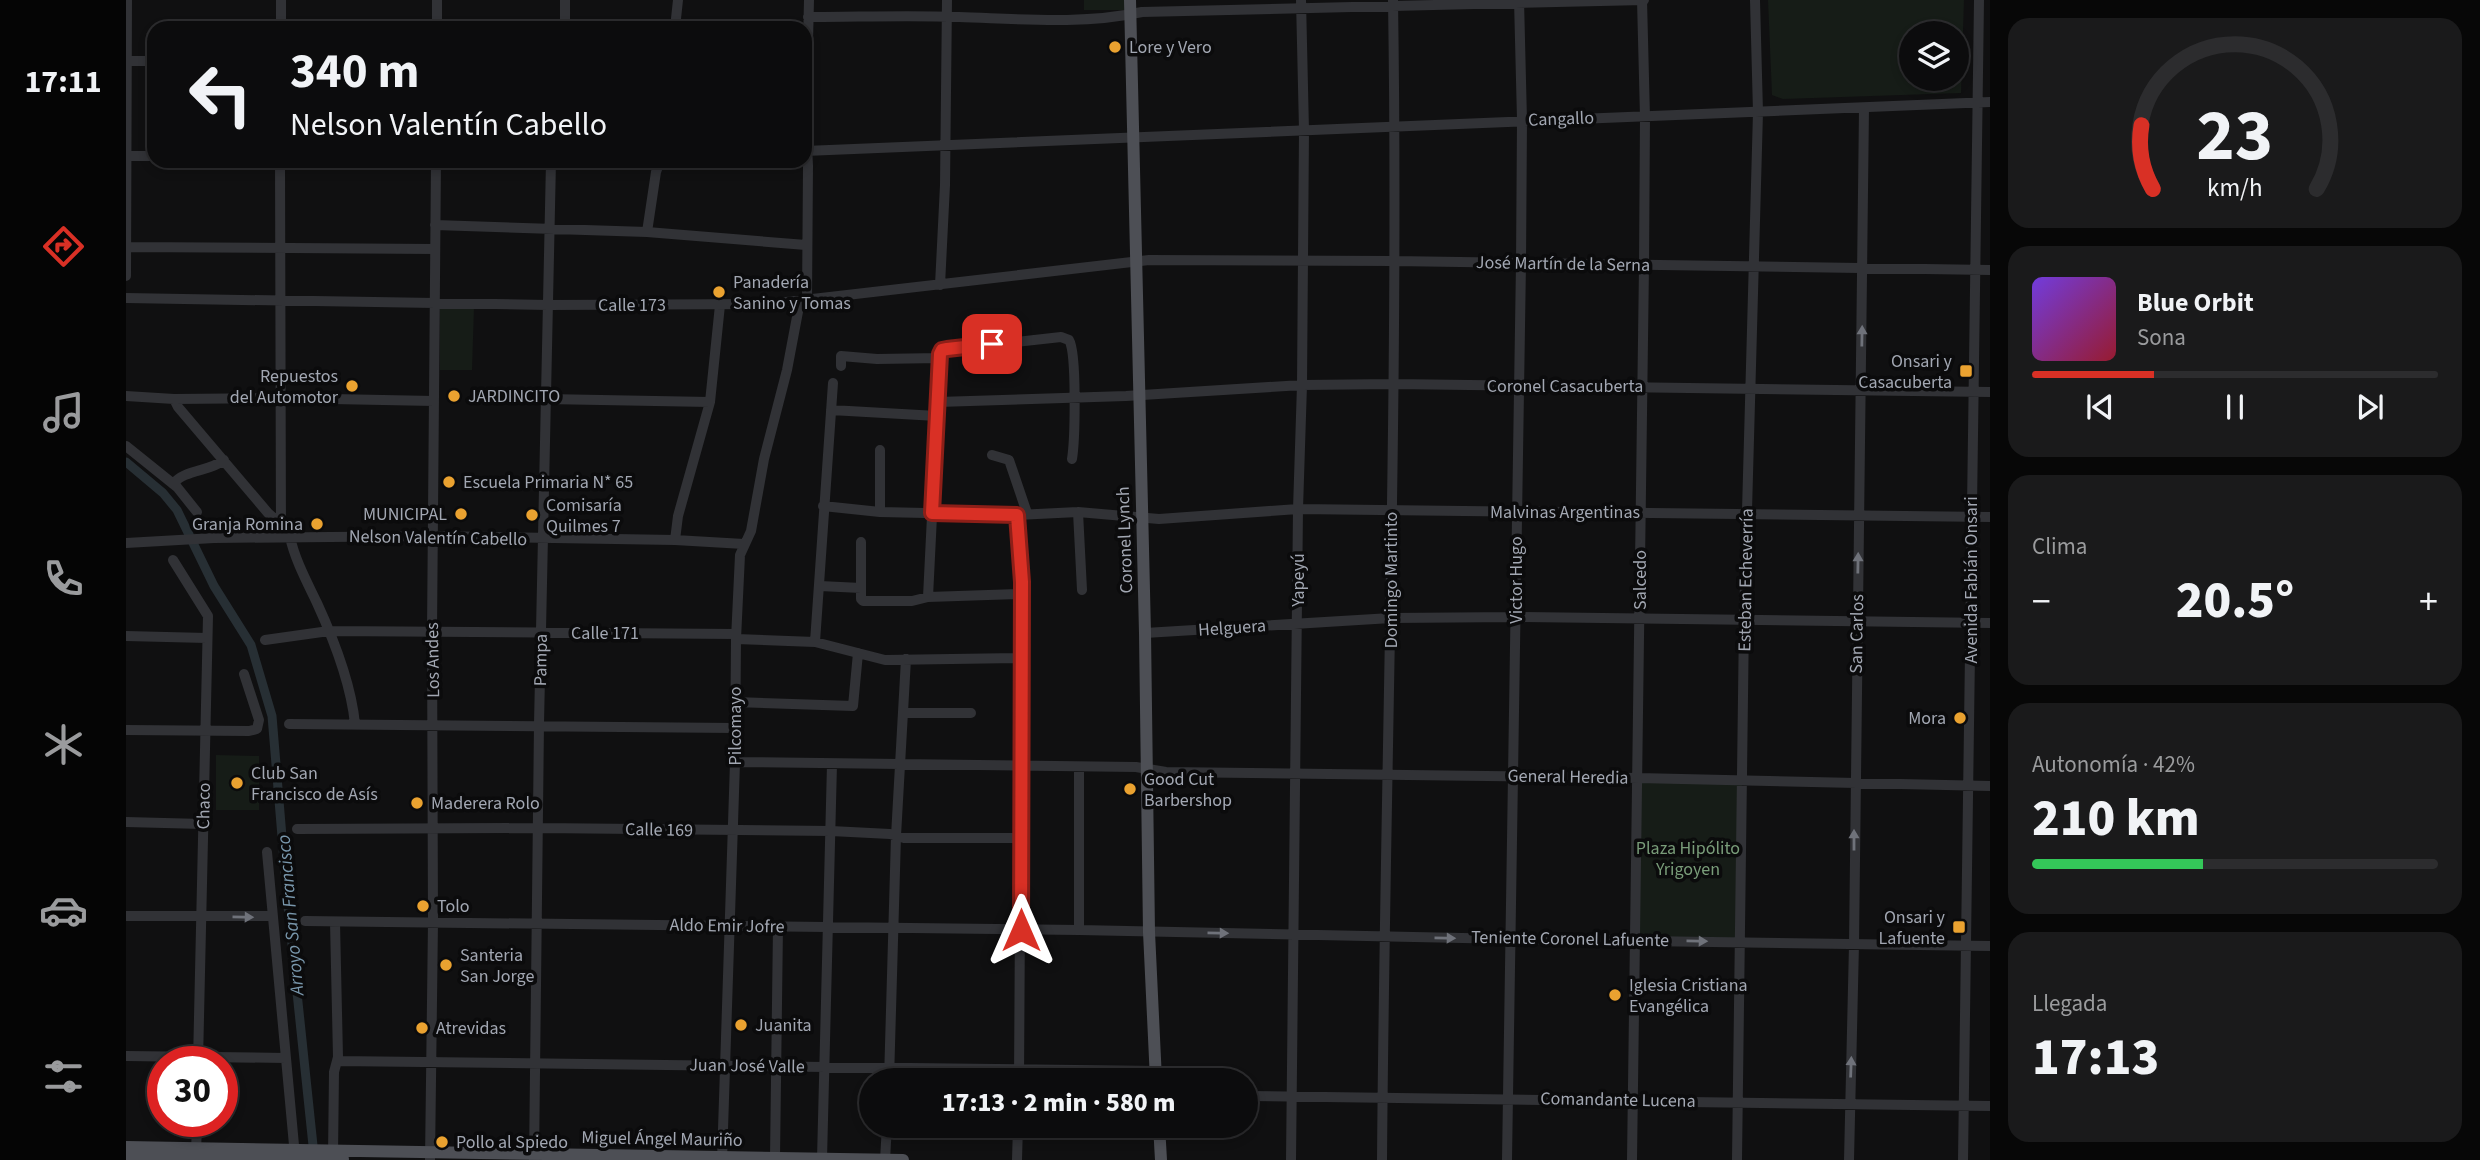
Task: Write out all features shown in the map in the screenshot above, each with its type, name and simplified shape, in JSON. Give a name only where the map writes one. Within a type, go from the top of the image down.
[{"type":"main road","name":"Coronel Lynch","points":[[1130,0],[1149,932],[1156,1068]]},
{"type":"main road","points":[[1160,1138],[1161,1160]]},
{"type":"main road","name":"Miguel Ángel Mauriño","points":[[126,1147],[196,1156]]},
{"type":"main road","name":"Miguel Ángel Mauriño","points":[[126,1156],[903,1160]]},
{"type":"main road","name":"Miguel Ángel Mauriño","points":[[331,1156],[373,1160]]},
{"type":"street","points":[[126,276],[127,0]]},
{"type":"street","points":[[281,0],[281,21]]},
{"type":"street","points":[[437,0],[437,21]]},
{"type":"street","points":[[565,0],[565,21]]},
{"type":"street","points":[[676,21],[678,0]]},
{"type":"street","name":"Pilcomayo","points":[[808,21],[809,0]]},
{"type":"street","points":[[940,285],[947,0]]},
{"type":"street","points":[[808,17],[947,16],[1089,20],[1117,18],[1142,12],[1301,4],[1643,0]]},
{"type":"street","name":"Salcedo","points":[[1632,1160],[1644,265],[1643,0]]},
{"type":"street","name":"Esteban Echeverría","points":[[1737,1160],[1744,620],[1758,112],[1755,0]]},
{"type":"street","name":"Avenida Fabián Onsari","points":[[1963,1160],[1979,0]]},
{"type":"street","name":"Victor Hugo","points":[[1507,1160],[1521,263],[1519,1]]},
{"type":"street","name":"Domingo Martinto","points":[[1382,1160],[1394,384],[1396,127],[1393,2]]},
{"type":"street","name":"Yapeyú","points":[[1291,1160],[1298,509],[1303,385],[1301,260],[1304,130],[1301,4]]},
{"type":"street","points":[[127,61],[147,61]]},
{"type":"street","name":"Cangallo","points":[[812,151],[1990,102]]},
{"type":"street","name":"San Carlos","points":[[1849,1160],[1864,108]]},
{"type":"street","points":[[127,156],[147,156]]},
{"type":"street","points":[[280,168],[281,522],[329,631],[354,708],[355,724]]},
{"type":"street","name":"Los Andes","points":[[430,1157],[436,168]]},
{"type":"street","name":"Pampa","points":[[535,1157],[539,724],[551,168]]},
{"type":"street","points":[[647,232],[657,168]]},
{"type":"street","name":"Pilcomayo","points":[[722,1159],[740,555],[751,531],[764,459],[804,300],[806,168]]},
{"type":"street","points":[[435,225],[647,232],[806,245]]},
{"type":"street","points":[[126,247],[435,249]]},
{"type":"street","name":"José Martín de la Serna","points":[[1135,261],[1301,260],[1990,270]]},
{"type":"street","name":"Calle 173","points":[[126,298],[548,305],[769,304],[1135,261]]},
{"type":"street","points":[[675,540],[678,516],[710,402],[720,304]]},
{"type":"street","points":[[841,366],[841,356],[877,359],[941,354],[1061,337],[1069,340],[1073,349],[1072,459]]},
{"type":"street","points":[[928,597],[941,354]]},
{"type":"street","points":[[815,642],[833,383]]},
{"type":"street","name":"Coronel Casacuberta","points":[[938,402],[1139,395],[1303,385],[1394,384],[1990,392]]},
{"type":"street","points":[[126,396],[174,399],[434,401]]},
{"type":"street","points":[[174,399],[268,513],[277,522],[281,522]]},
{"type":"street","points":[[546,399],[710,402]]},
{"type":"street","points":[[831,410],[937,416]]},
{"type":"street","points":[[126,446],[173,484],[197,512]]},
{"type":"street","points":[[880,450],[880,512]]},
{"type":"street","points":[[992,455],[1009,460],[1027,506],[1022,514],[1020,594],[1019,1068]]},
{"type":"street","points":[[173,484],[179,477],[213,467],[224,460]]},
{"type":"street","points":[[823,506],[880,512],[1078,512],[1141,518]]},
{"type":"street","name":"Malvinas Argentinas","points":[[1141,518],[1298,509],[1990,517]]},
{"type":"street","points":[[1078,512],[1082,590]]},
{"type":"street","name":"Nelson Valentín Cabello","points":[[126,543],[205,538],[432,536],[675,540],[744,544]]},
{"type":"street","points":[[861,542],[863,601],[912,601],[928,597],[1020,594]]},
{"type":"street","name":"Chaco","points":[[173,559],[207,612],[198,1046]]},
{"type":"street","points":[[820,586],[861,588]]},
{"type":"street","name":"Helguera","points":[[1145,633],[1391,618],[1990,623]]},
{"type":"street","name":"Calle 171","points":[[265,640],[329,631],[736,636],[815,642],[885,660],[1020,658]]},
{"type":"street","points":[[126,636],[207,638]]},
{"type":"street","points":[[735,702],[853,706],[858,653]]},
{"type":"street","points":[[889,1068],[896,836],[906,659]]},
{"type":"street","points":[[126,730],[206,732],[249,731],[258,727],[259,720],[244,674]]},
{"type":"street","points":[[903,713],[971,713]]},
{"type":"street","points":[[289,724],[539,724],[735,728]]},
{"type":"street","name":"General Heredia","points":[[735,762],[1021,765],[1166,772],[1990,786]]},
{"type":"street","points":[[822,1159],[832,764]]},
{"type":"street","points":[[1079,767],[1079,930]]},
{"type":"street","points":[[126,822],[203,824]]},
{"type":"street","name":"Calle 169","points":[[297,829],[831,831],[890,834],[904,838],[1020,838]]},
{"type":"street","points":[[267,852],[298,1156]]},
{"type":"street","points":[[126,916],[272,916]]},
{"type":"street","name":"Aldo Emir Jofre","points":[[305,921],[1149,932]]},
{"type":"street","points":[[331,1156],[334,1073],[337,1061],[335,922]]},
{"type":"street","points":[[775,1158],[778,926]]},
{"type":"street","name":"Teniente Coronel Lafuente","points":[[1149,932],[1990,946]]},
{"type":"street","points":[[126,1056],[147,1057]]},
{"type":"street","points":[[238,1059],[286,1058]]},
{"type":"street","name":"Juan José Valle","points":[[337,1061],[776,1065],[859,1071]]},
{"type":"street","name":"Comandante Lucena","points":[[1258,1096],[1990,1106]]},
{"type":"street","points":[[196,1156],[197,1137]]},
{"type":"street","points":[[885,1160],[886,1138]]},
{"type":"street","points":[[1017,1160],[1018,1138]]},
{"type":"green space","points":[[1084,0],[1125,0],[1125,10],[1084,10]]},
{"type":"green space","points":[[1768,0],[1964,0],[1963,21],[1899,21],[1899,91],[1961,93],[1783,99],[1772,95]]},
{"type":"green space","points":[[440,307],[474,308],[472,370],[440,370]]},
{"type":"green space","name":"Club San Francisco de Asís","points":[[216,755],[259,756],[259,810],[216,810]]},
{"type":"green space","name":"Plaza Hipólito Yrigoyen","points":[[1638,778],[1742,781],[1740,941],[1635,939]]},
{"type":"waterway","name":"Arroyo San Francisco","points":[[126,462],[163,493],[177,510],[214,586],[251,645],[272,716],[287,897],[314,1155]]},
{"type":"place","name":"Lore y Vero","points":[[1115,47]]},
{"type":"place","name":"Panadería Sanino y Tomas","points":[[719,292]]},
{"type":"place","name":"Onsari y Casacuberta","points":[[1966,371]]},
{"type":"place","name":"Repuestos del Automotor","points":[[352,386]]},
{"type":"place","name":"JARDINCITO","points":[[454,396]]},
{"type":"place","name":"Escuela Primaria N* 65","points":[[449,482]]},
{"type":"place","name":"MUNICIPAL","points":[[461,514]]},
{"type":"place","name":"Comisaría Quilmes 7","points":[[532,515]]},
{"type":"place","name":"Granja Romina","points":[[317,524]]},
{"type":"place","name":"Mora","points":[[1960,718]]},
{"type":"place","name":"Club San Francisco de Asís","points":[[237,783]]},
{"type":"place","name":"Good Cut Barbershop","points":[[1130,789]]},
{"type":"place","name":"Maderera Rolo","points":[[417,803]]},
{"type":"place","name":"Tolo","points":[[423,906]]},
{"type":"place","name":"Onsari y Lafuente","points":[[1959,927]]},
{"type":"place","name":"Santeria San Jorge","points":[[446,965]]},
{"type":"place","name":"Iglesia Cristiana Evangélica","points":[[1615,995]]},
{"type":"place","name":"Juanita","points":[[741,1025]]},
{"type":"place","name":"Atrevidas","points":[[422,1028]]},
{"type":"place","name":"Pollo al Spiedo","points":[[442,1142]]},
{"type":"route","points":[[992,344],[947,349],[940,354],[932,513],[1017,515],[1022,582],[1021,930]]}]
